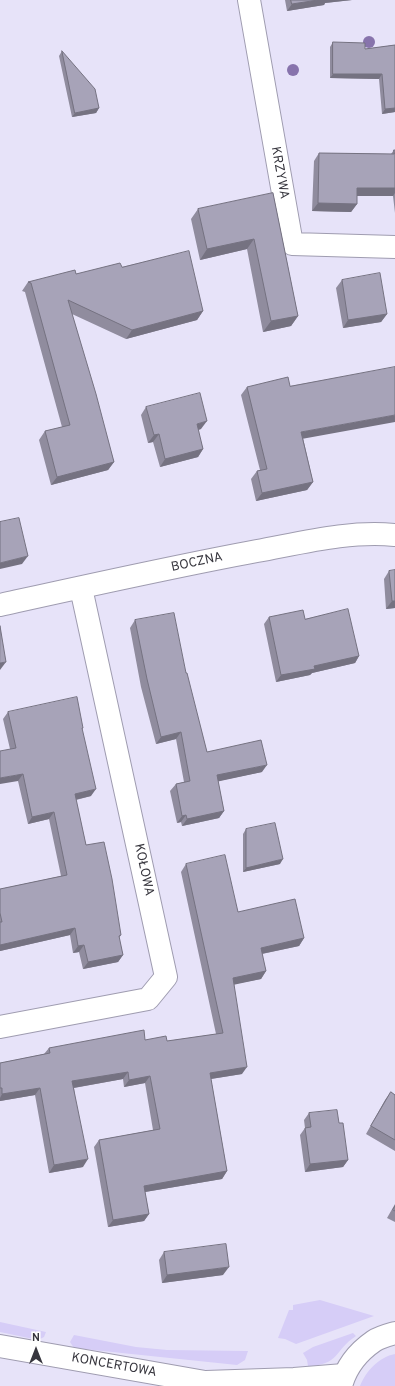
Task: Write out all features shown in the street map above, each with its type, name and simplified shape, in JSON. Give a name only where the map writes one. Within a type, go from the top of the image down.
[{"type":"street","name":"KRZYWA","points":[[249,0],[292,244],[395,247]]},
{"type":"street","name":"BOCZNA","points":[[0,605],[210,560],[325,538],[379,533],[395,535]]},
{"type":"street","name":"KOŁOWA","points":[[0,1027],[148,999],[166,977],[81,588]]},
{"type":"street","points":[[342,1380],[357,1355],[375,1340],[395,1333]]},
{"type":"street","name":"KONCERTOWA","points":[[0,1346],[213,1384],[294,1379],[342,1380]]},
{"type":"shaded area","points":[[320,1300],[374,1316],[296,1344],[285,1339],[278,1338],[289,1310],[293,1310],[293,1305]]},
{"type":"shaded area","points":[[0,1322],[46,1332],[44,1337],[38,1340],[0,1332]]},
{"type":"shaded area","points":[[353,1333],[356,1336],[349,1341],[331,1360],[326,1363],[308,1366],[307,1360],[303,1353],[313,1347]]},
{"type":"shaded area","points":[[74,1335],[136,1347],[167,1350],[248,1351],[245,1360],[237,1365],[74,1348],[70,1342]]},
{"type":"shaded area","points":[[395,1354],[395,1386],[360,1386],[369,1370],[378,1361]]},
{"type":"building","points":[[291,0],[318,0],[292,4]]},
{"type":"building","points":[[333,42],[365,43],[365,49],[395,45],[395,108],[385,109],[382,74],[333,74]]},
{"type":"building","points":[[62,51],[95,89],[99,108],[75,113]]},
{"type":"building","points":[[394,150],[395,188],[357,188],[357,204],[318,203],[319,153],[394,154]]},
{"type":"building","points":[[273,193],[298,316],[271,321],[254,239],[207,249],[198,209]]},
{"type":"building","points":[[189,251],[203,311],[132,330],[68,300],[96,394],[114,462],[57,477],[45,431],[70,425],[31,283],[28,282],[75,270],[76,274],[120,263],[122,267]]},
{"type":"building","points":[[380,273],[387,314],[348,320],[342,280]]},
{"type":"building","points":[[395,367],[395,415],[301,432],[313,482],[262,493],[257,471],[267,469],[247,387],[288,377],[290,386]]},
{"type":"building","points":[[200,393],[207,421],[197,424],[203,449],[165,459],[159,434],[154,435],[146,407]]},
{"type":"building","points":[[19,518],[28,556],[0,563],[0,522]]},
{"type":"building","points":[[395,570],[395,601],[392,601],[389,571]]},
{"type":"building","points":[[348,609],[359,656],[314,666],[315,669],[281,675],[269,617],[303,610],[305,619]]},
{"type":"building","points":[[174,613],[186,673],[207,752],[261,740],[267,765],[217,775],[224,811],[187,819],[186,815],[182,816],[176,784],[190,781],[181,732],[161,737],[135,620]]},
{"type":"building","points":[[0,626],[6,662],[0,663]]},
{"type":"building","points":[[77,697],[82,728],[96,789],[75,794],[86,845],[104,842],[112,879],[121,935],[119,936],[123,955],[88,962],[84,945],[78,946],[75,928],[0,945],[0,922],[2,922],[0,913],[0,889],[67,875],[54,812],[32,817],[23,774],[0,778],[0,751],[16,748],[8,712]]},
{"type":"building","points":[[275,823],[283,859],[246,868],[246,829]]},
{"type":"building","points":[[225,855],[238,912],[295,899],[304,938],[261,948],[266,971],[233,978],[247,1067],[210,1073],[227,1171],[144,1186],[149,1214],[113,1220],[99,1140],[160,1129],[150,1076],[129,1080],[128,1072],[72,1081],[88,1159],[54,1165],[40,1088],[2,1094],[2,1088],[0,1088],[0,1063],[50,1053],[49,1048],[144,1030],[145,1040],[166,1036],[167,1041],[223,1033],[186,864]]},
{"type":"building","points":[[391,1092],[395,1095],[395,1140],[371,1126]]},
{"type":"building","points":[[337,1110],[339,1123],[343,1123],[348,1160],[310,1164],[305,1128],[311,1127],[309,1113]]},
{"type":"building","points":[[226,1244],[229,1267],[167,1275],[164,1252]]}]
